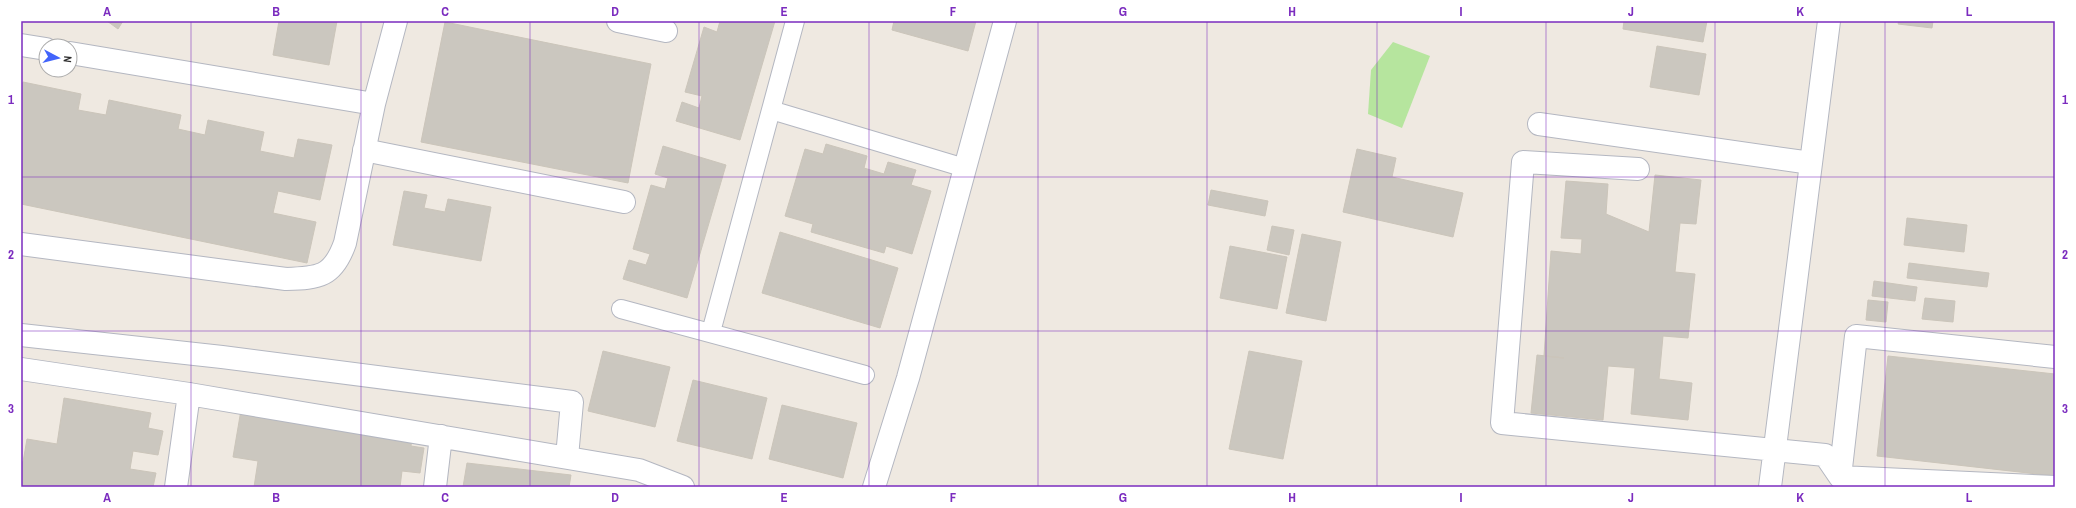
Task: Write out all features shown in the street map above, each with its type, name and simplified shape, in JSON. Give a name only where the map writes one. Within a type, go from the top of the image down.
[{"type":"street","points":[[21,244],[286,279],[309,279],[327,273],[340,257],[345,243],[374,104],[396,21]]},
{"type":"street","points":[[618,21],[666,31]]},
{"type":"street","points":[[874,487],[908,378],[1005,21]]},
{"type":"street","points":[[1770,487],[1829,21]]},
{"type":"street","points":[[21,45],[38,48]]},
{"type":"street","points":[[78,54],[374,104]]},
{"type":"street","points":[[1539,124],[1811,163]]},
{"type":"street","points":[[364,150],[624,202]]},
{"type":"street","points":[[1638,170],[1523,162],[1502,424],[1825,455],[1840,477]]},
{"type":"street","points":[[21,335],[222,358],[572,402],[567,458]]},
{"type":"street","points":[[1840,477],[1856,336],[2055,357]]},
{"type":"street","points":[[21,369],[189,394],[567,458],[638,478],[683,487]]},
{"type":"street","points":[[176,487],[189,394]]},
{"type":"street","points":[[435,487],[441,436]]},
{"type":"street","points":[[1840,477],[2055,487]]},
{"type":"lane","points":[[711,332],[795,21]]},
{"type":"lane","points":[[771,110],[965,168]]},
{"type":"lane","points":[[621,309],[711,332],[865,375]]},
{"type":"green space","points":[[1393,42],[1430,56],[1402,128],[1368,114],[1371,70]]},
{"type":"building","points":[[107,21],[123,21],[118,29]]},
{"type":"building","points":[[279,21],[337,21],[329,65],[273,55]]},
{"type":"building","points":[[720,21],[775,21],[740,140],[676,121],[682,102],[699,108],[702,96],[685,92],[704,27],[717,32]]},
{"type":"building","points":[[894,21],[976,21],[968,51],[892,30]]},
{"type":"building","points":[[1624,21],[1707,21],[1703,42],[1623,29]]},
{"type":"building","points":[[1899,21],[1933,21],[1932,28],[1898,24]]},
{"type":"building","points":[[445,22],[651,64],[628,183],[421,142]]},
{"type":"building","points":[[1657,46],[1706,54],[1699,95],[1650,87]]},
{"type":"building","points":[[23,82],[81,94],[78,110],[106,115],[109,100],[181,115],[178,129],[205,135],[208,120],[264,132],[260,151],[294,158],[298,139],[332,145],[320,200],[278,191],[273,213],[316,222],[307,263],[21,204],[21,90]]},
{"type":"building","points":[[826,144],[867,156],[864,168],[884,174],[888,162],[916,170],[911,185],[931,191],[912,254],[886,246],[884,253],[811,232],[813,224],[785,216],[805,149],[823,154]]},
{"type":"building","points":[[663,146],[726,165],[687,298],[623,279],[629,260],[646,265],[650,254],[633,249],[651,185],[665,189],[668,178],[655,174]]},
{"type":"building","points":[[1357,149],[1396,158],[1392,177],[1463,193],[1453,237],[1343,212]]},
{"type":"building","points":[[1655,175],[1701,180],[1696,224],[1680,223],[1675,272],[1695,274],[1688,338],[1663,336],[1659,379],[1692,383],[1688,420],[1631,414],[1635,368],[1608,366],[1603,420],[1531,413],[1537,355],[1544,356],[1551,251],[1581,254],[1582,239],[1561,238],[1566,181],[1608,184],[1606,214],[1649,232]]},
{"type":"building","points":[[1211,190],[1268,201],[1265,216],[1208,205]]},
{"type":"building","points":[[404,191],[427,195],[424,208],[445,212],[448,199],[491,207],[481,261],[393,245]]},
{"type":"building","points":[[1907,218],[1967,225],[1964,252],[1904,245]]},
{"type":"building","points":[[1272,226],[1294,230],[1289,255],[1267,250]]},
{"type":"building","points":[[780,232],[898,268],[880,328],[762,293]]},
{"type":"building","points":[[1302,234],[1341,242],[1326,321],[1286,313]]},
{"type":"building","points":[[1230,246],[1287,257],[1277,309],[1220,298]]},
{"type":"building","points":[[1909,263],[1989,273],[1987,287],[1907,278]]},
{"type":"building","points":[[1874,281],[1917,287],[1915,301],[1872,296]]},
{"type":"building","points":[[1925,298],[1955,301],[1953,322],[1922,319]]},
{"type":"building","points":[[1868,300],[1888,302],[1886,322],[1866,320]]},
{"type":"building","points":[[603,351],[670,367],[655,427],[588,411]]},
{"type":"building","points":[[1249,351],[1302,361],[1283,459],[1229,449]]},
{"type":"building","points":[[1888,356],[2055,374],[2055,476],[1877,456]]},
{"type":"building","points":[[693,380],[767,398],[752,459],[677,441]]},
{"type":"building","points":[[64,398],[151,413],[148,428],[163,431],[158,455],[133,451],[130,469],[156,473],[153,487],[21,487],[21,462],[23,462],[27,439],[57,444]]},
{"type":"building","points":[[782,405],[857,423],[843,478],[769,459]]},
{"type":"building","points":[[241,410],[412,438],[411,446],[424,448],[420,473],[402,471],[400,487],[254,487],[258,461],[233,457]]},
{"type":"building","points":[[467,463],[571,475],[569,487],[463,487]]}]
